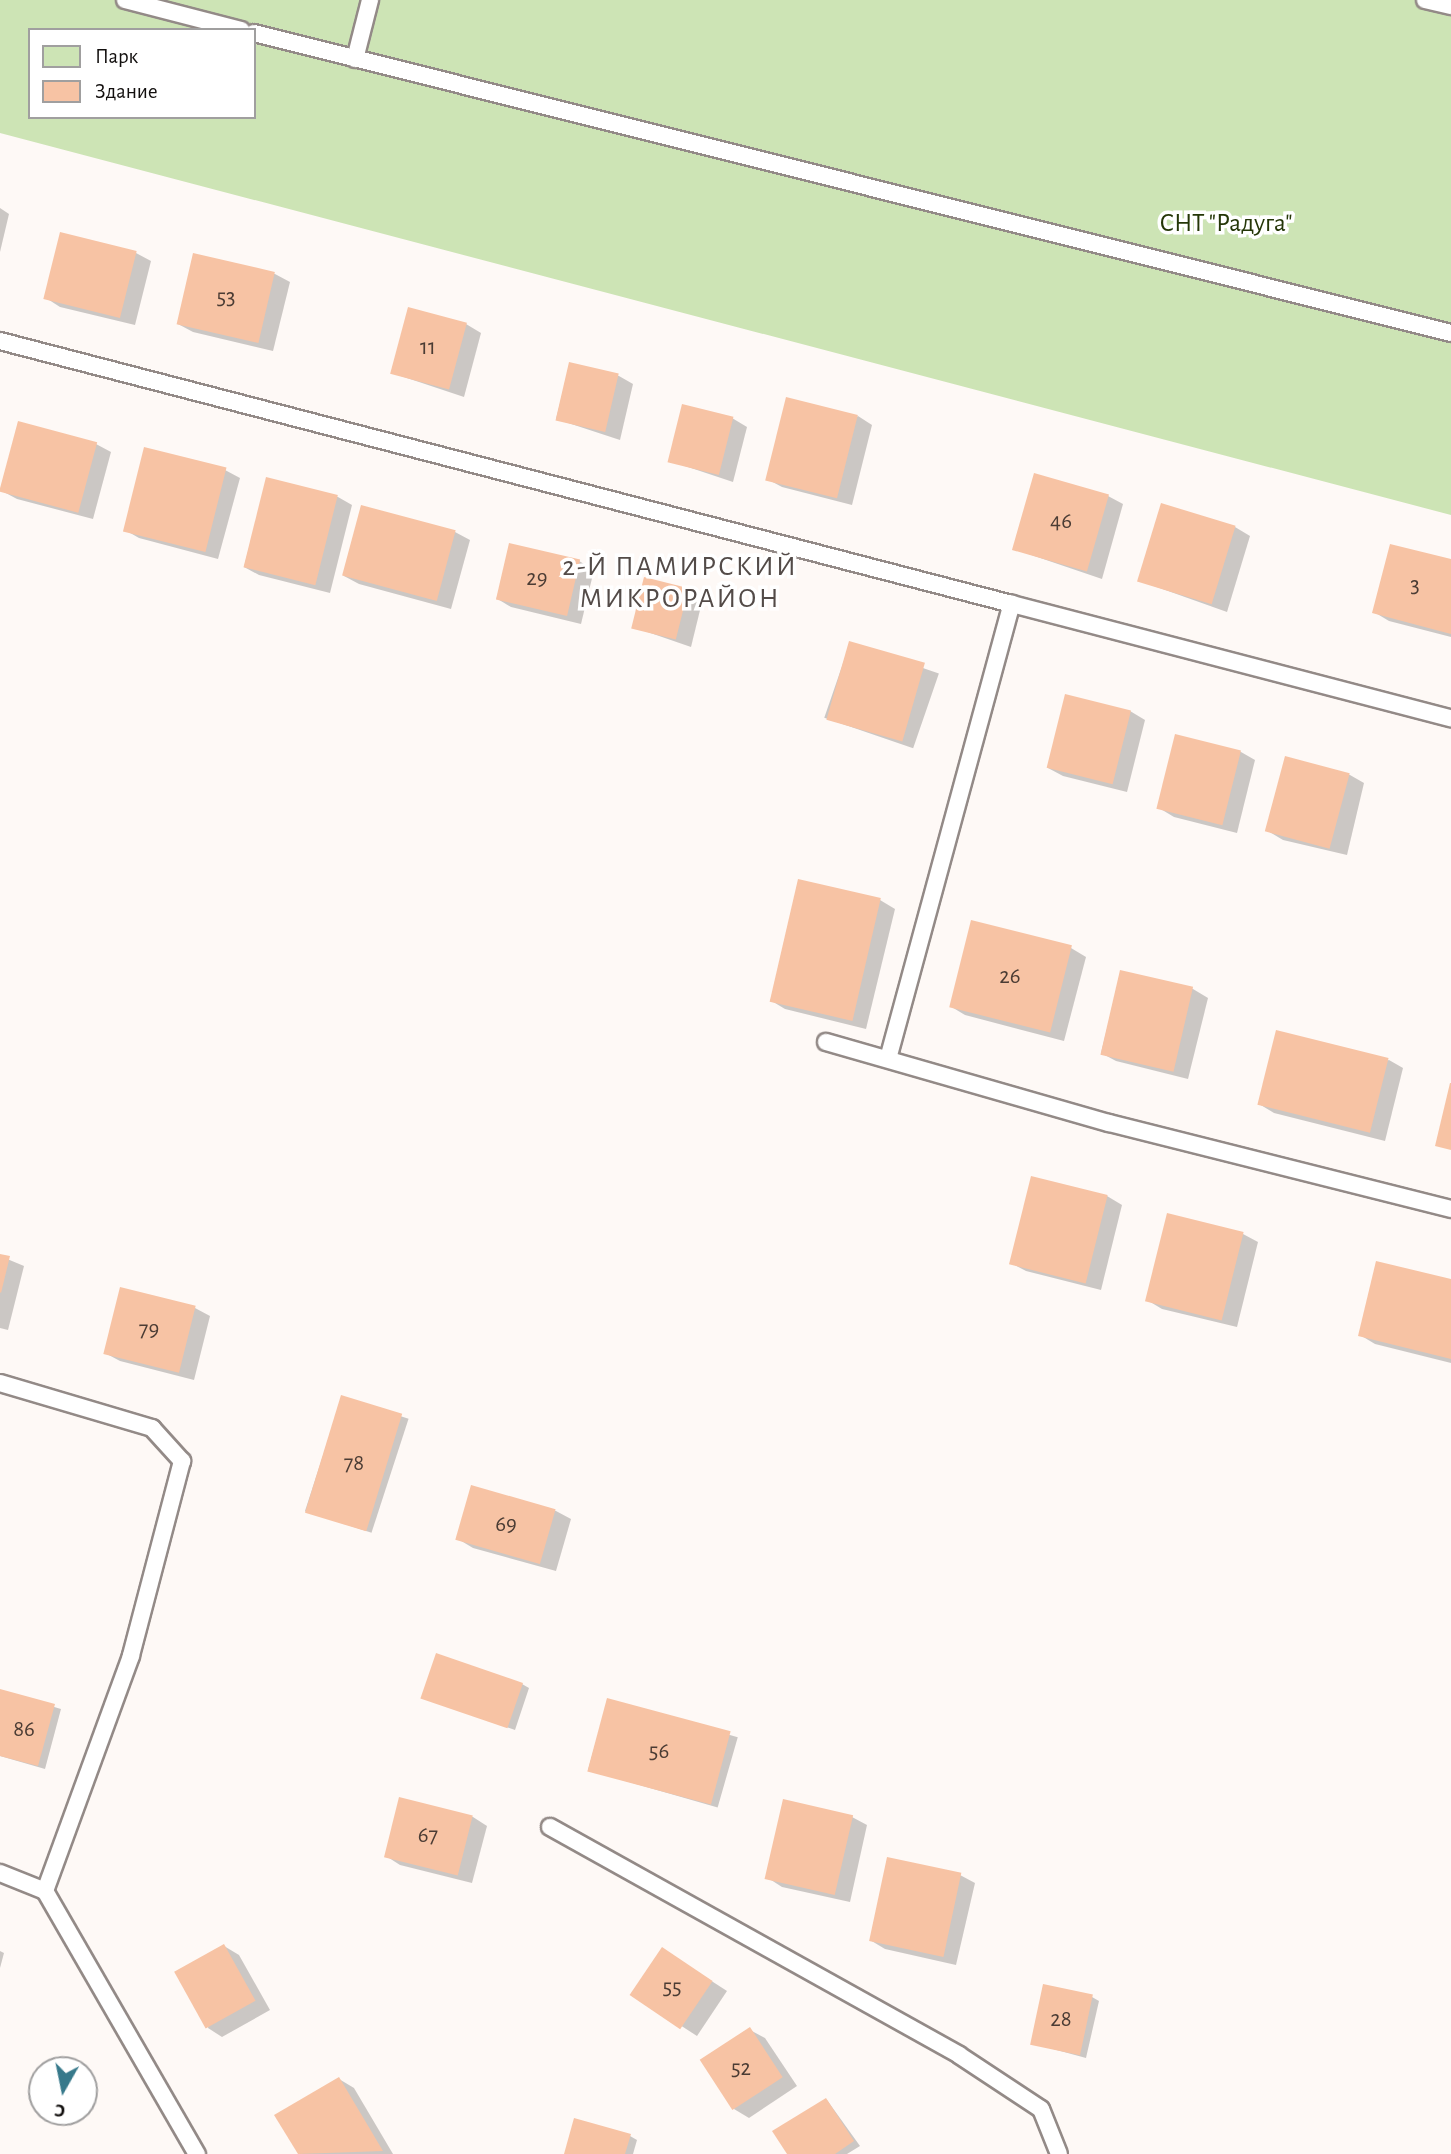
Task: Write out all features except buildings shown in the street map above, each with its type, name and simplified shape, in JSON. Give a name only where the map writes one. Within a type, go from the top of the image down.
[{"type":"lane","points":[[125,0],[233,28]]},
{"type":"lane","points":[[355,59],[370,0]]},
{"type":"lane","points":[[1425,0],[1451,6]]},
{"type":"lane","points":[[256,34],[1451,333]]},
{"type":"lane","points":[[0,341],[1451,718]]},
{"type":"lane","points":[[888,1059],[1012,604]]},
{"type":"lane","points":[[826,1042],[1109,1123],[1451,1209]]},
{"type":"lane","points":[[0,1384],[152,1428],[182,1461],[131,1656],[45,1891]]},
{"type":"lane","points":[[550,1827],[959,2055],[1041,2109],[1059,2154]]},
{"type":"lane","points":[[0,1874],[45,1891],[197,2154]]},
{"type":"green space","name":"СНТ \"Радуга\"","points":[[0,0],[1451,0],[1451,515],[0,133]]},
{"type":"district","name":"2-Й ПАМИРСКИЙ МИКРОРАЙОН","points":[[680,583]]}]
